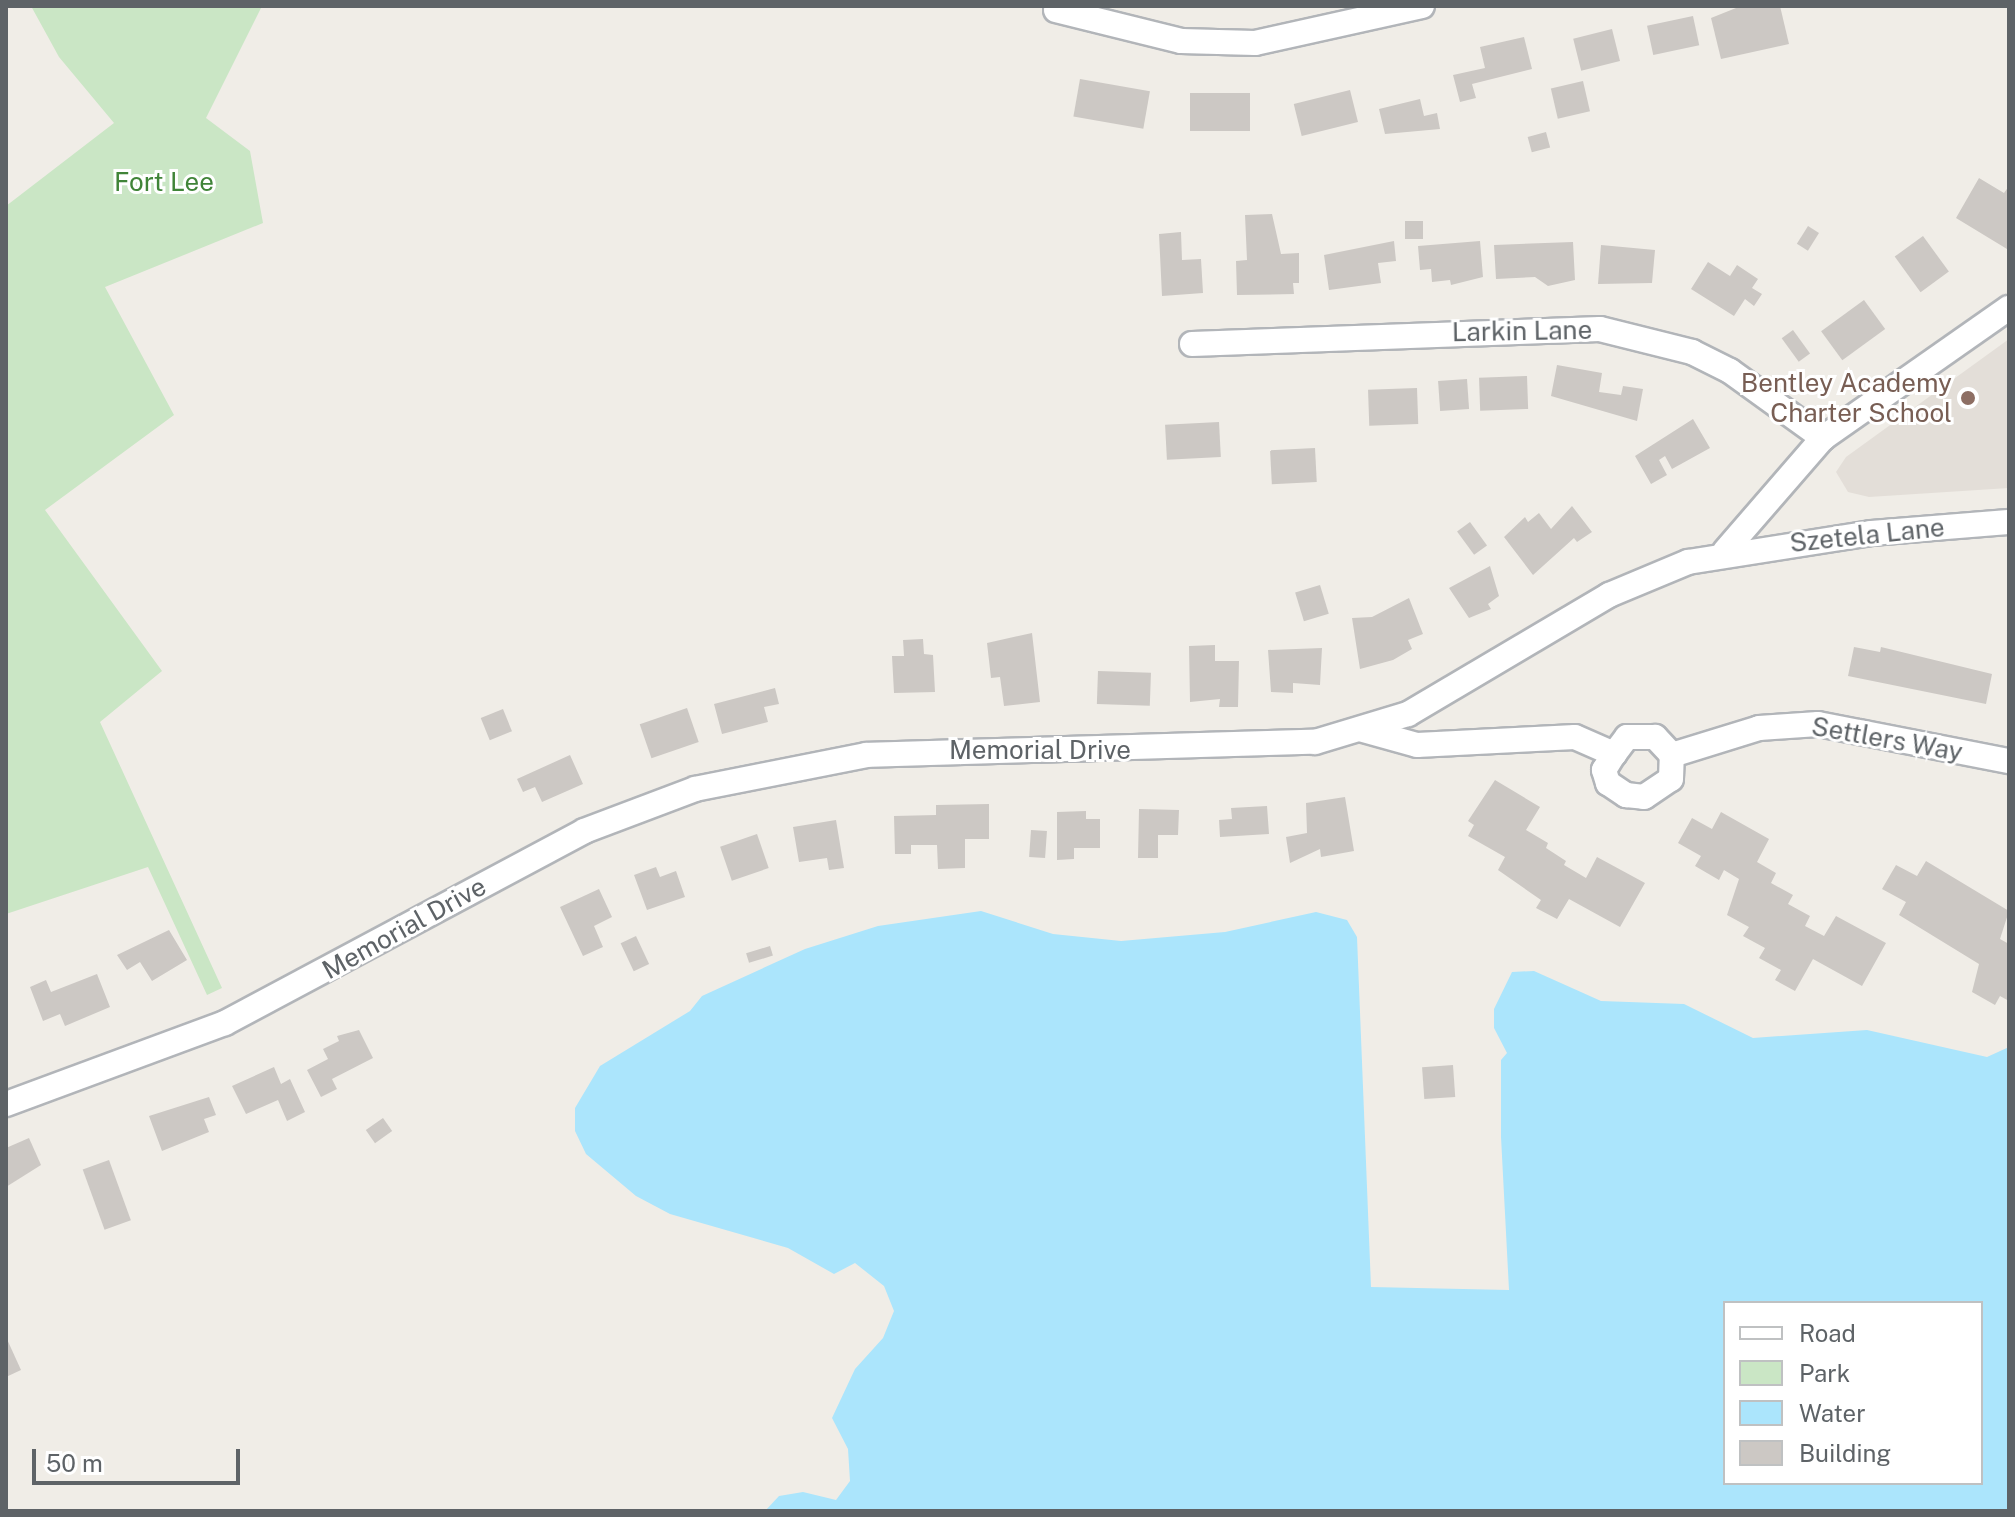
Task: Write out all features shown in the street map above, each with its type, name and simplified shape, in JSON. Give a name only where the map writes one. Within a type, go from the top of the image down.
[{"type":"street","points":[[1056,10],[1168,39],[1241,43],[1422,6]]},
{"type":"street","name":"Memorial Drive","points":[[6,1104],[225,1023],[584,831],[695,789],[866,755],[1268,747],[1363,730],[1451,692],[1609,595],[1725,551],[1823,438],[2009,308]]},
{"type":"street","name":"Larkin Lane","points":[[1192,344],[1600,329],[1692,352],[1730,371],[1823,438]]},
{"type":"street","name":"Szetela Lane","points":[[1725,551],[2009,522]]},
{"type":"street","name":"Settlers Way","points":[[1672,755],[1759,728],[1818,724],[2009,761]]},
{"type":"street","points":[[1363,730],[1417,745],[1575,737],[1614,754]]},
{"type":"street","points":[[1627,737],[1655,737],[1672,755],[1671,779],[1644,797],[1626,795],[1608,783],[1604,770],[1614,754],[1627,737]]},
{"type":"shaded area","name":"Bentley Academy Charter School","points":[[2009,339],[2009,488],[1869,497],[1848,492],[1836,472],[1846,457]]},
{"type":"green space","name":"Fort Lee","points":[[31,6],[262,6],[206,118],[250,151],[263,223],[105,287],[174,415],[45,510],[162,671],[100,722],[222,988],[207,995],[148,867],[6,914],[6,206],[114,123],[59,57]]},
{"type":"water","points":[[981,911],[1053,934],[1121,941],[1225,932],[1316,912],[1347,920],[1357,937],[1371,1287],[1509,1290],[1501,1137],[1501,1060],[1507,1053],[1494,1028],[1494,1009],[1512,972],[1534,971],[1601,1001],[1684,1004],[1753,1038],[1867,1030],[1987,1057],[2009,1047],[2009,1511],[765,1511],[779,1496],[803,1492],[836,1500],[850,1481],[848,1449],[832,1418],[855,1369],[883,1338],[894,1311],[884,1286],[855,1263],[834,1274],[788,1248],[670,1214],[636,1196],[586,1154],[575,1131],[575,1108],[600,1066],[690,1011],[702,996],[805,949],[878,926]]},
{"type":"building","points":[[1741,6],[1780,6],[1789,44],[1721,59],[1711,18]]},
{"type":"building","points":[[1693,16],[1699,45],[1653,55],[1647,26]]},
{"type":"building","points":[[1612,29],[1620,61],[1581,71],[1573,39]]},
{"type":"building","points":[[1524,37],[1532,69],[1472,84],[1476,98],[1460,102],[1453,75],[1485,68],[1480,47]]},
{"type":"building","points":[[1080,79],[1150,91],[1143,129],[1073,116]]},
{"type":"building","points":[[1583,81],[1590,111],[1558,119],[1551,88]]},
{"type":"building","points":[[1350,90],[1358,122],[1302,136],[1294,104]]},
{"type":"building","points":[[1190,93],[1250,93],[1250,131],[1190,131]]},
{"type":"building","points":[[1420,99],[1424,116],[1437,113],[1440,129],[1385,134],[1379,109]]},
{"type":"building","points":[[1546,132],[1550,147],[1532,152],[1528,137]]},
{"type":"building","points":[[1979,178],[2004,193],[2009,186],[2007,249],[1956,218]]},
{"type":"building","points":[[1272,214],[1281,254],[1299,253],[1299,283],[1293,283],[1294,294],[1237,295],[1236,261],[1247,260],[1245,215]]},
{"type":"building","points":[[1405,221],[1423,221],[1423,239],[1405,239]]},
{"type":"building","points":[[1808,226],[1819,233],[1808,251],[1797,244]]},
{"type":"building","points":[[1181,232],[1182,260],[1201,259],[1203,293],[1162,296],[1159,234]]},
{"type":"building","points":[[1923,236],[1949,272],[1921,292],[1895,257]]},
{"type":"building","points":[[1394,241],[1396,261],[1378,263],[1381,283],[1329,290],[1324,255]]},
{"type":"building","points":[[1480,241],[1483,277],[1451,285],[1450,280],[1432,282],[1431,269],[1420,270],[1418,246]]},
{"type":"building","points":[[1573,242],[1575,280],[1548,286],[1535,277],[1496,279],[1494,245]]},
{"type":"building","points":[[1601,245],[1655,250],[1652,283],[1598,284]]},
{"type":"building","points":[[1708,262],[1730,276],[1737,265],[1758,279],[1752,288],[1762,294],[1754,306],[1745,299],[1734,316],[1691,289]]},
{"type":"building","points":[[1864,300],[1885,329],[1842,360],[1821,331]]},
{"type":"building","points":[[1793,330],[1810,353],[1799,362],[1782,338]]},
{"type":"building","points":[[1557,365],[1602,373],[1599,392],[1621,395],[1623,386],[1643,389],[1637,421],[1551,396]]},
{"type":"building","points":[[1527,376],[1528,409],[1480,411],[1479,378]]},
{"type":"building","points":[[1467,379],[1469,409],[1440,411],[1438,381]]},
{"type":"building","points":[[1417,388],[1418,424],[1369,426],[1368,390]]},
{"type":"building","points":[[1693,419],[1710,448],[1672,469],[1665,456],[1659,460],[1667,475],[1651,484],[1635,456]]},
{"type":"building","points":[[1219,422],[1221,457],[1167,460],[1165,425]]},
{"type":"building","points":[[1315,448],[1317,482],[1272,484],[1270,450]]},
{"type":"building","points":[[1572,506],[1592,532],[1577,542],[1574,538],[1533,575],[1504,537],[1525,517],[1528,522],[1539,513],[1551,529]]},
{"type":"building","points":[[1470,522],[1487,545],[1474,555],[1457,531]]},
{"type":"building","points":[[1490,566],[1499,596],[1488,604],[1491,609],[1469,618],[1449,588]]},
{"type":"building","points":[[1320,585],[1329,614],[1304,621],[1295,593]]},
{"type":"building","points":[[1409,598],[1423,634],[1408,640],[1412,649],[1393,660],[1360,669],[1352,618],[1372,617]]},
{"type":"building","points":[[1032,633],[1040,702],[1004,706],[1000,677],[991,678],[987,643]]},
{"type":"building","points":[[923,639],[924,654],[933,655],[935,692],[894,693],[892,656],[904,656],[903,640]]},
{"type":"building","points":[[1215,645],[1215,661],[1239,661],[1238,707],[1219,707],[1220,699],[1190,702],[1189,646]]},
{"type":"building","points":[[1854,647],[1880,652],[1881,647],[1992,674],[1986,704],[1848,676]]},
{"type":"building","points":[[1322,648],[1320,685],[1293,683],[1293,693],[1271,692],[1268,650]]},
{"type":"building","points":[[1098,671],[1151,673],[1150,706],[1097,704]]},
{"type":"building","points":[[775,688],[779,704],[764,707],[768,722],[722,734],[714,704]]},
{"type":"building","points":[[687,708],[699,742],[651,758],[640,724]]},
{"type":"building","points":[[503,709],[512,731],[490,740],[481,718]]},
{"type":"building","points":[[570,755],[583,784],[542,802],[535,787],[523,792],[517,779]]},
{"type":"building","points":[[1495,780],[1540,807],[1526,830],[1548,843],[1546,848],[1566,861],[1564,865],[1586,878],[1597,857],[1645,883],[1620,927],[1569,899],[1557,919],[1536,908],[1541,900],[1498,870],[1505,857],[1468,836],[1474,825],[1468,821]]},
{"type":"building","points":[[1345,797],[1354,851],[1321,857],[1320,849],[1290,863],[1286,837],[1307,833],[1306,803]]},
{"type":"building","points":[[989,804],[989,839],[965,839],[965,868],[938,869],[937,845],[911,845],[911,854],[895,854],[894,816],[936,815],[936,805]]},
{"type":"building","points":[[1267,806],[1269,834],[1220,837],[1219,820],[1232,819],[1231,808]]},
{"type":"building","points":[[1139,809],[1179,810],[1178,835],[1158,835],[1158,858],[1138,858]]},
{"type":"building","points":[[1086,811],[1086,819],[1100,819],[1100,848],[1074,848],[1074,859],[1057,860],[1057,812]]},
{"type":"building","points":[[1721,812],[1769,839],[1757,862],[1776,873],[1771,883],[1793,895],[1788,904],[1810,916],[1805,926],[1824,936],[1836,916],[1886,943],[1862,986],[1813,959],[1795,991],[1775,980],[1781,970],[1759,958],[1765,948],[1743,936],[1749,927],[1727,915],[1739,879],[1724,870],[1719,880],[1695,866],[1701,856],[1678,843],[1692,818],[1712,829]]},
{"type":"building","points":[[836,820],[844,868],[829,870],[827,858],[799,862],[793,827]]},
{"type":"building","points":[[1031,830],[1047,831],[1045,858],[1029,857]]},
{"type":"building","points":[[757,834],[769,868],[732,881],[720,847]]},
{"type":"building","points":[[1926,861],[2009,911],[2000,939],[2009,944],[2009,1001],[2000,996],[1995,1005],[1972,992],[1979,964],[1899,915],[1906,902],[1882,889],[1896,865],[1917,876]]},
{"type":"building","points":[[656,867],[660,877],[676,871],[685,897],[647,910],[634,875]]},
{"type":"building","points":[[599,889],[612,917],[594,926],[603,947],[583,956],[560,907]]},
{"type":"building","points":[[169,930],[187,960],[152,981],[140,962],[127,970],[117,955]]},
{"type":"building","points":[[636,936],[649,964],[634,971],[621,943]]},
{"type":"building","points":[[770,946],[773,956],[749,963],[746,953]]},
{"type":"building","points":[[97,974],[110,1007],[65,1026],[60,1014],[43,1021],[30,987],[46,980],[51,992]]},
{"type":"building","points":[[359,1030],[373,1058],[332,1079],[337,1089],[321,1097],[307,1070],[328,1059],[323,1049],[339,1041],[337,1036]]},
{"type":"building","points":[[1453,1065],[1455,1097],[1424,1099],[1422,1067]]},
{"type":"building","points":[[274,1067],[281,1084],[290,1079],[305,1112],[287,1121],[278,1100],[246,1114],[232,1086]]},
{"type":"building","points":[[209,1097],[216,1115],[204,1119],[209,1132],[162,1151],[149,1116]]},
{"type":"building","points":[[383,1118],[392,1131],[375,1143],[366,1130]]},
{"type":"building","points":[[29,1138],[41,1165],[6,1187],[6,1148]]},
{"type":"building","points":[[109,1160],[131,1220],[105,1230],[83,1170]]},
{"type":"building","points":[[6,1337],[21,1370],[6,1377]]},
{"type":"place","name":"Bentley Academy Charter School","points":[[1968,398]]}]
